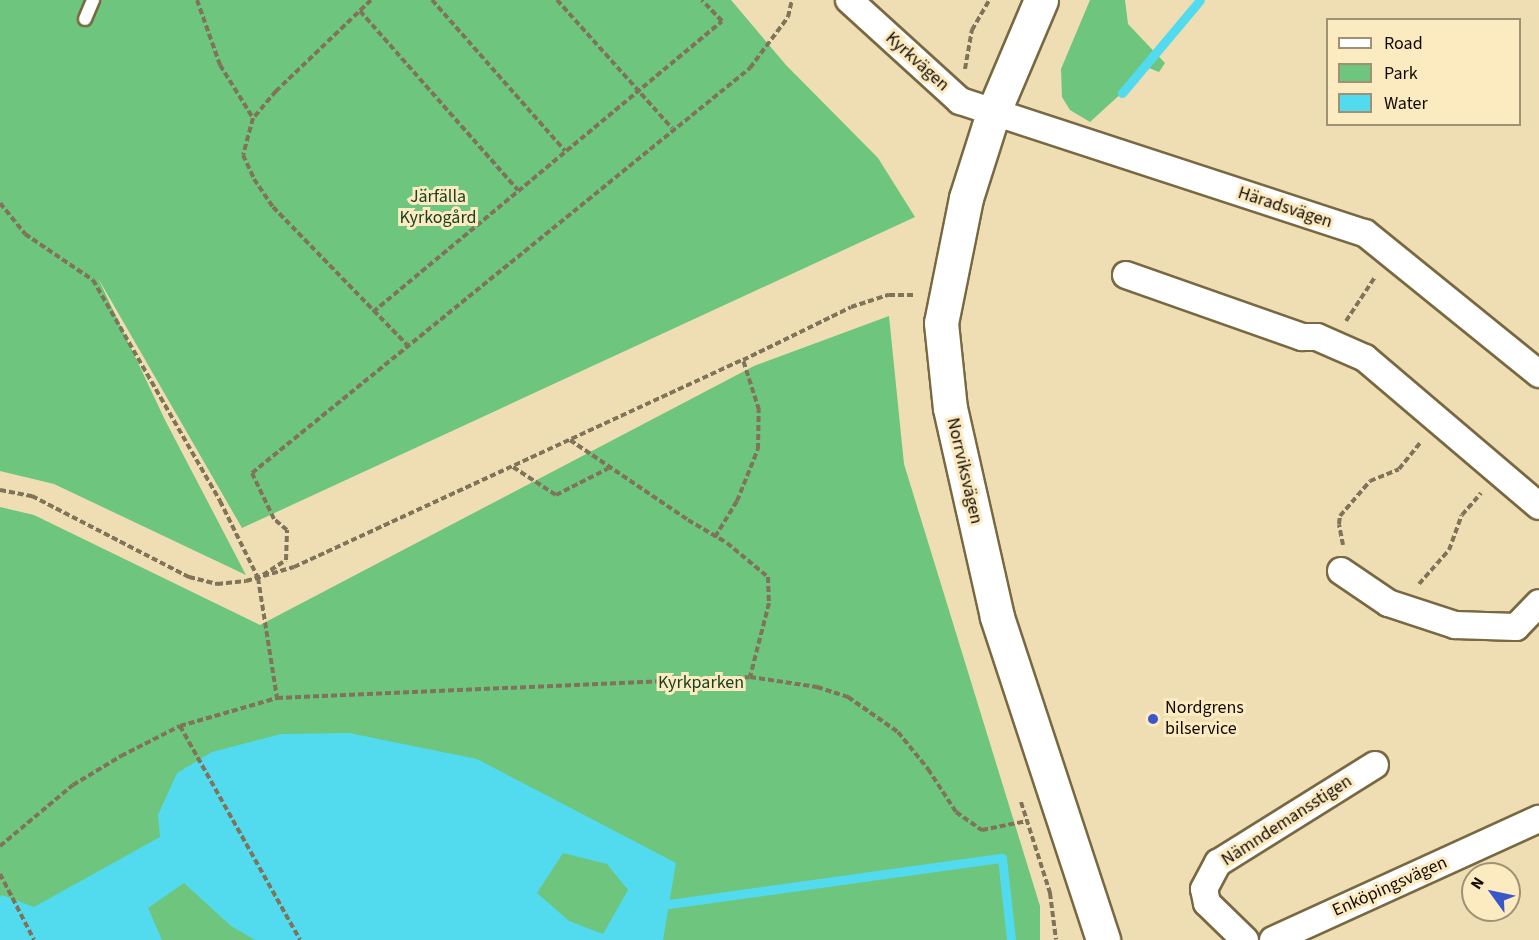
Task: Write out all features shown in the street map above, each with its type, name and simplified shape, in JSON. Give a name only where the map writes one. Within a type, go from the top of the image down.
[{"type":"street","name":"Kyrkvägen","points":[[849,0],[960,101],[993,113]]},
{"type":"street","name":"Norrviksvägen","points":[[1041,0],[993,113],[966,198],[941,323],[950,408],[997,617],[1103,940]]},
{"type":"street","name":"Häradsvägen","points":[[993,113],[1365,233],[1539,374]]},
{"type":"street","points":[[1126,275],[1302,337],[1317,337],[1365,358],[1539,506]]},
{"type":"street","points":[[1341,571],[1388,603],[1455,625],[1516,627],[1539,603]]},
{"type":"street","name":"Nämndemansstigen","points":[[1245,940],[1207,903],[1204,889],[1218,863],[1375,765]]},
{"type":"street","name":"Enköpingsvägen","points":[[1273,940],[1539,819]]},
{"type":"lane","points":[[85,19],[93,0]]},
{"type":"path","points":[[197,0],[220,65],[253,118]]},
{"type":"path","points":[[371,0],[276,91],[253,118],[243,155],[254,179],[273,207],[407,345]]},
{"type":"path","points":[[432,0],[565,152]]},
{"type":"path","points":[[557,0],[672,128]]},
{"type":"path","points":[[373,312],[641,91],[722,21],[702,0]]},
{"type":"path","points":[[258,578],[286,560],[286,530],[274,519],[252,473],[672,128],[750,68],[788,17],[792,0]]},
{"type":"path","points":[[972,30],[989,0]]},
{"type":"path","points":[[360,11],[519,190]]},
{"type":"path","points":[[0,203],[25,234],[93,280],[220,501],[258,578],[277,698]]},
{"type":"path","points":[[1317,337],[1347,320],[1377,273]]},
{"type":"path","points":[[0,490],[32,496],[189,577],[217,585],[258,578],[294,567],[743,360],[851,307],[889,295],[921,295]]},
{"type":"path","points":[[715,537],[737,501],[758,449],[759,410],[743,360]]},
{"type":"path","points":[[1341,571],[1344,554],[1339,524],[1340,516],[1370,481],[1399,469],[1437,420]]},
{"type":"path","points":[[570,440],[715,537],[768,577],[769,603],[750,676]]},
{"type":"path","points":[[513,466],[556,495],[609,468]]},
{"type":"path","points":[[1407,609],[1415,589],[1453,544],[1462,515],[1499,472]]},
{"type":"path","points":[[0,846],[73,785],[121,756],[180,726],[277,698],[750,676],[817,687],[848,697],[898,732],[928,769],[956,812],[982,830],[1027,821]]},
{"type":"path","points":[[180,726],[300,940]]},
{"type":"path","points":[[0,874],[34,940]]},
{"type":"green space","name":"Järfälla Kyrkogård","points":[[0,0],[731,0],[786,65],[878,158],[915,217],[242,528],[98,278],[165,420],[246,575],[54,484],[0,471]]},
{"type":"green space","points":[[1090,0],[1125,0],[1128,24],[1165,63],[1159,72],[1149,68],[1090,122],[1070,110],[1062,97],[1061,69]]},
{"type":"green space","name":"Kyrkparken","points":[[889,316],[904,464],[1040,906],[1040,940],[0,940],[0,507],[34,515],[260,625],[754,366]]},
{"type":"water","points":[[349,733],[477,759],[676,863],[663,940],[255,940],[231,926],[184,883],[148,908],[162,940],[0,940],[0,897],[2,895],[34,907],[160,837],[158,815],[177,773],[212,752],[281,734]],"holes":[[[563,853],[607,864],[628,890],[603,934],[569,921],[537,893]]]},
{"type":"waterway","points":[[1122,93],[1200,0]]},
{"type":"waterway","points":[[669,904],[1002,858],[1011,940]]},
{"type":"place","name":"Nordgrens bilservice","points":[[1153,719]]}]
